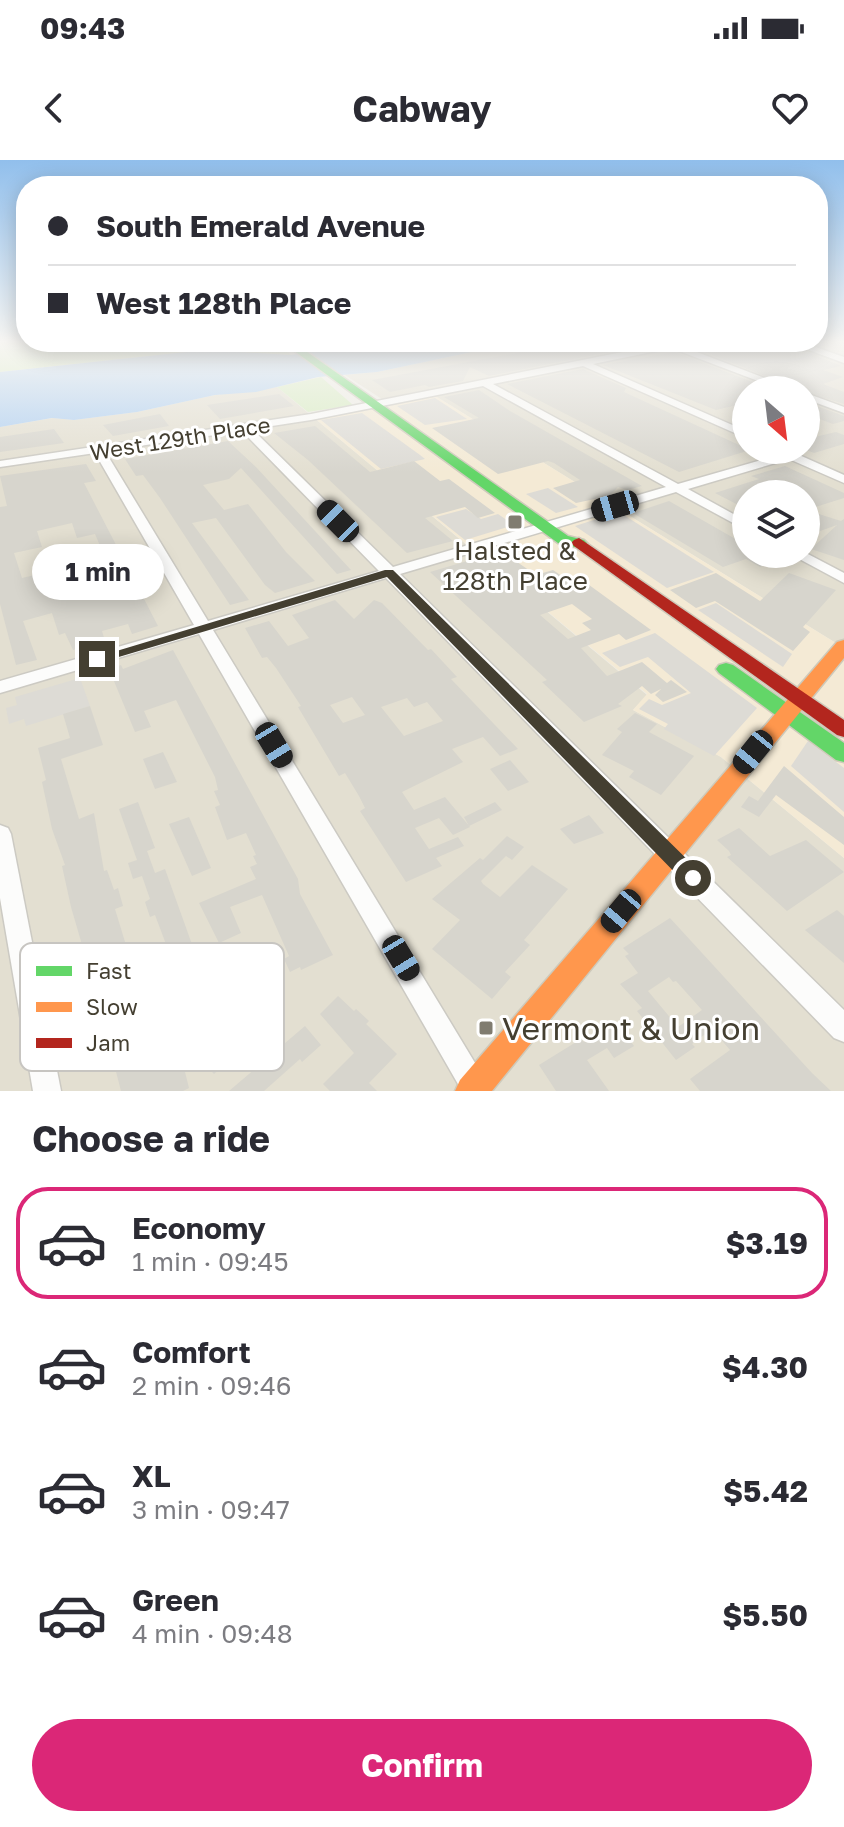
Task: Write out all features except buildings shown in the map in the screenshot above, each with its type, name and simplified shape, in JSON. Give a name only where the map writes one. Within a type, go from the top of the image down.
[{"type":"main road","points":[[346,385],[563,540],[578,543],[844,730]]},
{"type":"main road","points":[[563,540],[562,546],[844,754]]},
{"type":"main road","points":[[475,1089],[844,646]]},
{"type":"street","name":"West 129th Place","points":[[0,464],[245,428],[473,385]]},
{"type":"street","points":[[489,385],[732,518]]},
{"type":"street","points":[[635,385],[732,429]]},
{"type":"street","points":[[820,401],[844,410]]},
{"type":"street","points":[[245,428],[844,1029]]},
{"type":"street","points":[[99,451],[475,1089]]},
{"type":"street","points":[[0,687],[750,464]]},
{"type":"street","points":[[809,464],[844,479]]},
{"type":"street","points":[[820,566],[844,579]]},
{"type":"street","points":[[0,834],[20,943]]},
{"type":"street","points":[[43,1071],[47,1091]]},
{"type":"shaded area","points":[[361,385],[732,385],[732,464],[820,464],[820,385],[844,385],[844,648],[432,394],[388,403]]},
{"type":"shaded area","points":[[277,387],[647,695],[633,710],[721,757],[844,858],[844,1091],[0,1091],[0,427],[53,418],[74,420],[137,412],[215,395]]},
{"type":"shaded area","points":[[432,394],[844,648],[844,858],[721,757],[633,710],[647,694],[313,417]]},
{"type":"shaded area","points":[[435,398],[467,419],[425,425],[397,406]]},
{"type":"shaded area","points":[[362,413],[425,459],[381,469],[321,420]]},
{"type":"shaded area","points":[[548,488],[578,507],[556,513],[526,494]]},
{"type":"shaded area","points":[[466,509],[481,519],[498,514],[514,525],[465,540],[436,517]]},
{"type":"shaded area","points":[[619,512],[714,572],[667,588],[575,526]]},
{"type":"shaded area","points":[[716,603],[792,654],[783,667],[698,610]]},
{"type":"shaded area","points":[[655,633],[757,708],[714,756],[664,729],[668,724],[639,709],[649,699],[662,705],[691,693],[648,657],[620,667],[602,653]]},
{"type":"shaded area","points":[[80,678],[90,706],[26,726],[24,719],[9,724],[6,708],[17,705],[15,697]]},
{"type":"shaded area","points":[[808,741],[844,768],[844,812],[791,766]]},
{"type":"green space","points":[[331,385],[353,405],[308,412],[277,387]]},
{"type":"water","points":[[0,385],[283,385],[256,392],[215,395],[137,412],[74,420],[52,418],[0,427]]},
{"type":"traffic: fast","points":[[347,385],[563,540],[579,543]]},
{"type":"traffic: fast","points":[[726,669],[844,754]]},
{"type":"traffic: slow","points":[[471,1091],[844,646]]},
{"type":"traffic: jam","points":[[579,543],[844,730]]},
{"type":"place","name":"Halsted & 128th Place","points":[[515,522]]},
{"type":"place","name":"Vermont & Union","points":[[486,1028]]},
{"type":"route","points":[[97,659],[389,573],[693,878]]}]
